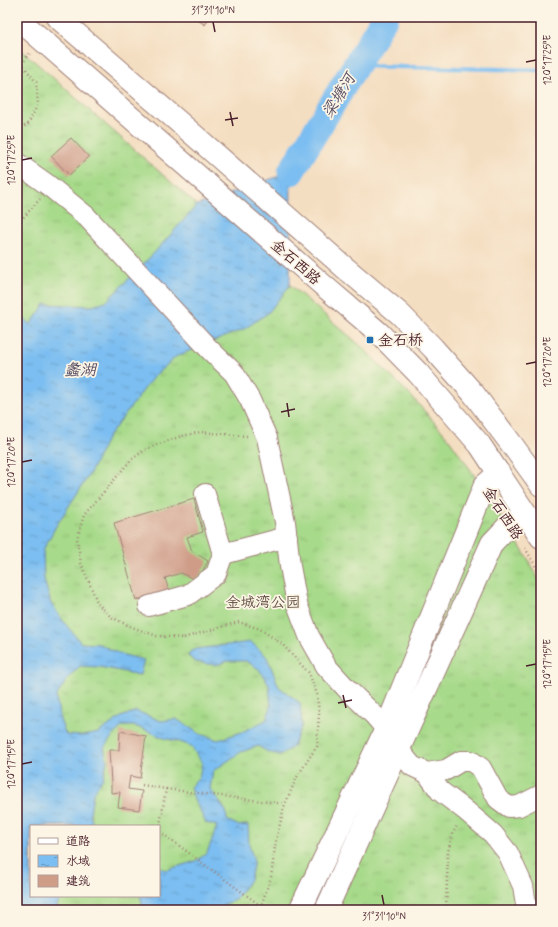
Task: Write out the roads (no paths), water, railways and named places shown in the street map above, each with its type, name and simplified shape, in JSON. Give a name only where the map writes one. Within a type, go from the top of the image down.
[{"type":"main road","name":"金石西路","points":[[57,17],[400,314],[473,393],[541,485]]},
{"type":"main road","name":"金石西路","points":[[17,18],[378,332],[418,373],[480,445],[499,473],[518,519],[541,537]]},
{"type":"main road","points":[[300,910],[386,729],[485,485],[499,473]]},
{"type":"main road","points":[[326,910],[492,543],[518,519]]},
{"type":"lane","points":[[17,163],[48,185],[86,216],[210,350],[234,373],[250,400],[267,438],[286,522],[290,566],[297,604],[309,636],[326,666],[374,715],[386,729],[399,750],[412,766],[427,773],[440,791],[493,834],[508,853],[532,906]]},
{"type":"lane","points":[[149,606],[188,595],[216,574],[223,554],[205,494]]},
{"type":"lane","points":[[223,554],[287,537]]},
{"type":"lane","points":[[427,773],[446,770],[461,761],[471,761],[481,768],[498,799],[509,807],[519,806],[541,795]]},
{"type":"water","name":"蠡湖","points":[[291,172],[290,285],[268,313],[244,329],[177,356],[154,376],[108,437],[89,475],[56,526],[43,550],[44,579],[51,604],[81,643],[99,644],[120,654],[144,660],[140,675],[100,667],[80,666],[68,678],[56,697],[60,720],[66,735],[83,736],[98,733],[121,717],[136,711],[161,721],[176,719],[200,734],[218,740],[242,732],[266,720],[271,707],[269,685],[259,669],[246,661],[228,661],[215,665],[196,662],[188,656],[191,651],[196,649],[251,642],[267,657],[279,687],[300,703],[302,725],[293,747],[280,755],[268,752],[258,746],[241,752],[213,771],[210,789],[226,811],[227,820],[239,826],[248,825],[249,844],[254,861],[250,880],[235,900],[222,905],[218,910],[142,910],[140,897],[160,897],[160,867],[166,870],[196,861],[207,853],[217,826],[206,823],[194,799],[190,787],[199,778],[202,763],[191,746],[164,738],[135,726],[123,726],[114,734],[104,748],[107,761],[103,778],[93,794],[90,814],[93,825],[30,825],[30,897],[64,897],[58,903],[56,910],[17,910],[17,314],[31,324],[45,304],[92,306],[106,302],[156,251],[197,205]]},
{"type":"waterway","name":"梁塘河","points":[[291,172],[385,17]]},
{"type":"waterway","points":[[356,66],[541,70]]},
{"type":"place","name":"金石桥","points":[[370,340]]},
{"type":"park label","name":"金城湾公园","points":[[263,602]]}]
